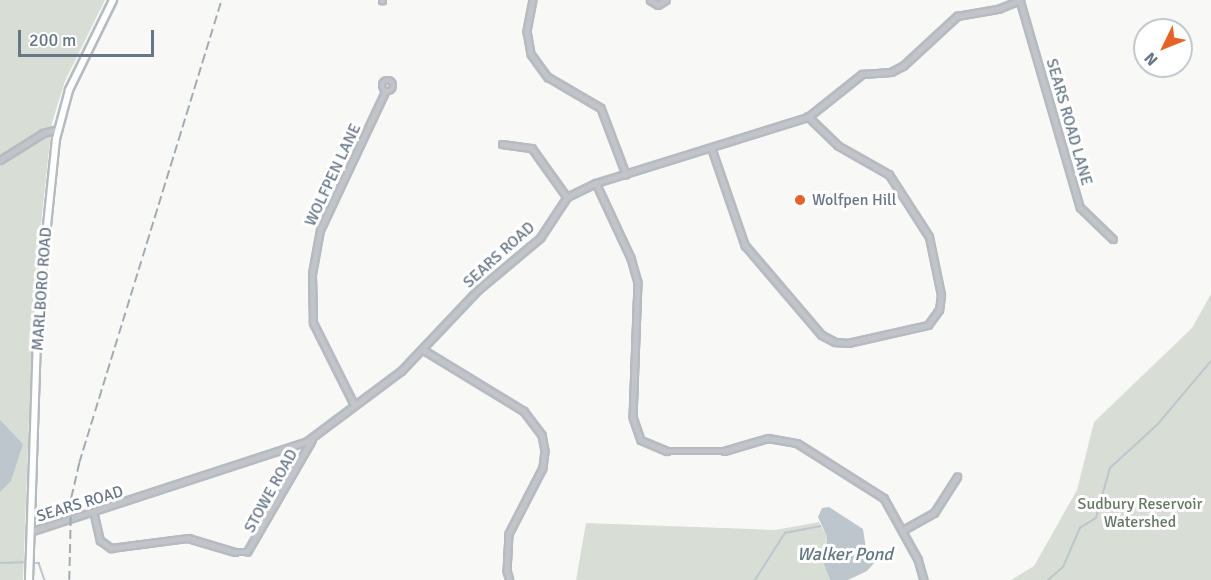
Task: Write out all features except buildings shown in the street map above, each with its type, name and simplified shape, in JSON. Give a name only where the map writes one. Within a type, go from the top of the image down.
[{"type":"main road","name":"MARLBORO ROAD","points":[[29,580],[39,303],[58,129],[77,71],[116,0]]},
{"type":"street","points":[[533,0],[526,32],[531,54],[548,77],[601,108],[626,174]]},
{"type":"street","points":[[650,0],[658,6],[666,0]]},
{"type":"street","points":[[502,144],[532,148],[567,197],[596,183],[712,149],[808,117],[863,74],[891,72],[903,66],[957,16],[995,10],[1020,0]]},
{"type":"street","name":"SEARS ROAD LANE","points":[[1020,0],[1080,207],[1113,239]]},
{"type":"street","name":"WOLFPEN LANE","points":[[354,405],[318,336],[310,309],[318,236],[385,92]]},
{"type":"street","points":[[712,149],[745,245],[822,335],[842,344],[925,326],[937,315],[941,302],[929,237],[890,175],[838,146],[808,117]]},
{"type":"street","points":[[0,160],[43,133],[58,129]]},
{"type":"street","points":[[596,183],[632,258],[638,282],[633,417],[641,440],[667,451],[724,451],[768,438],[797,443],[874,489],[903,530],[924,580]]},
{"type":"street","name":"SEARS ROAD","points":[[30,532],[94,513],[313,438],[396,375],[483,285],[540,238],[567,197]]},
{"type":"street","points":[[422,349],[524,411],[542,435],[545,451],[543,468],[509,534],[507,571],[510,580]]},
{"type":"street","name":"STOWE ROAD","points":[[94,513],[100,540],[111,548],[188,538],[235,552],[247,552],[313,438]]},
{"type":"street","points":[[903,530],[934,513],[957,477]]},
{"type":"green space","points":[[0,0],[105,0],[65,81],[52,123],[34,288],[23,580],[0,580]]},
{"type":"green space","name":"Sudbury Reservoir Watershed","points":[[1211,294],[1211,580],[1011,580],[1034,566],[1077,490],[1094,422],[1192,328]]},
{"type":"green space","points":[[819,522],[827,537],[822,557],[830,580],[576,580],[586,523],[775,530]]},
{"type":"water","points":[[0,420],[23,444],[11,481],[0,492]]},
{"type":"water","name":"Walker Pond","points":[[829,507],[863,529],[867,555],[875,562],[867,571],[848,580],[830,580],[824,564],[827,537],[818,517],[822,508]]},
{"type":"waterway","points":[[1048,580],[1063,567],[1080,528],[1096,518],[1110,468],[1158,424],[1211,361]]},
{"type":"waterway","points":[[755,580],[785,533],[820,526]]},
{"type":"waterway","points":[[0,563],[23,562]]},
{"type":"waterway","points":[[36,563],[39,563],[45,580]]},
{"type":"railway","points":[[69,580],[71,498],[79,463],[221,0]]},
{"type":"place","name":"Wolfpen Hill","points":[[800,200]]}]
